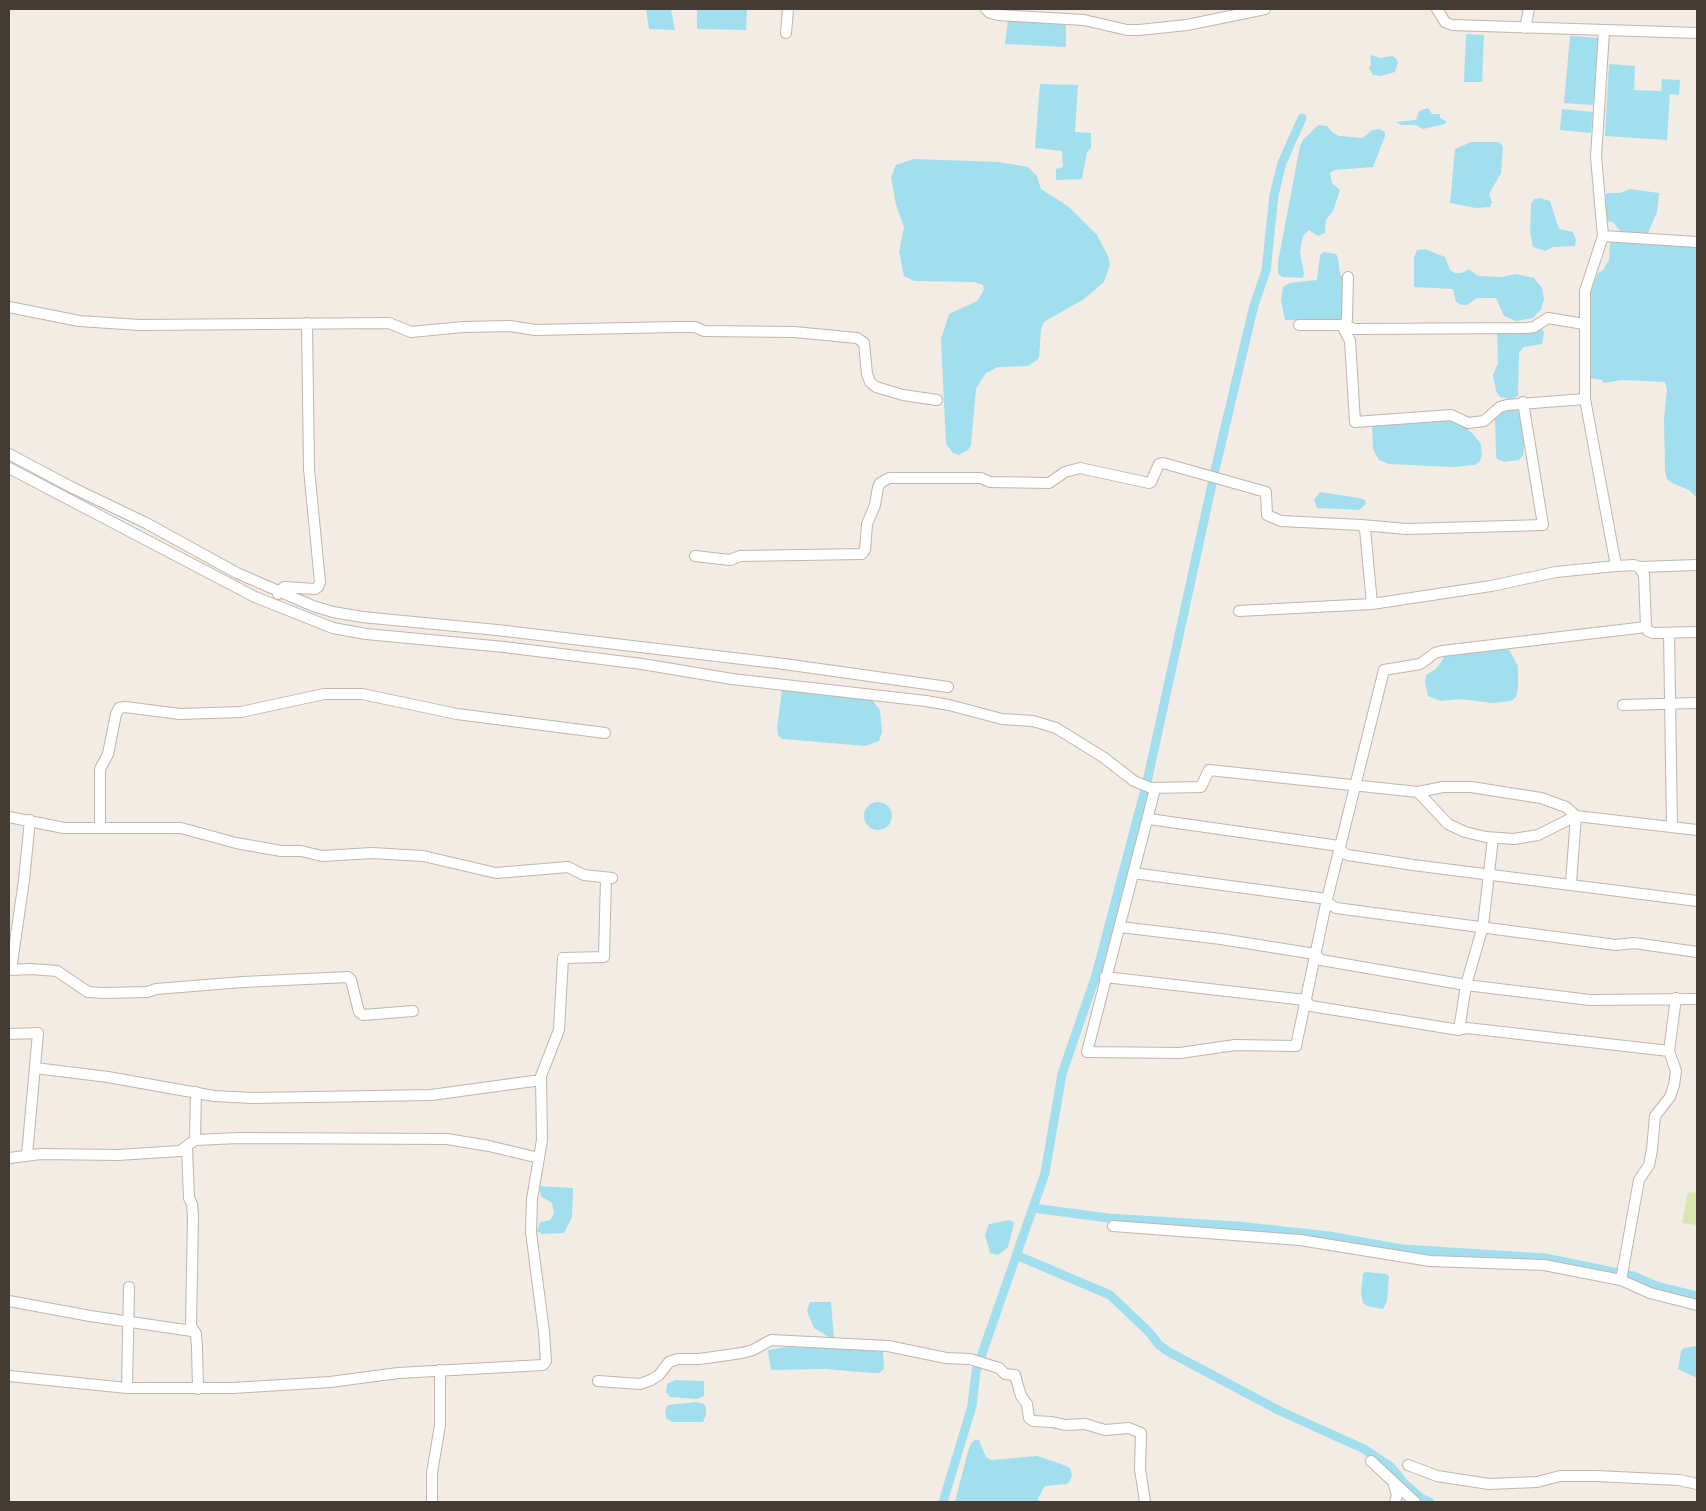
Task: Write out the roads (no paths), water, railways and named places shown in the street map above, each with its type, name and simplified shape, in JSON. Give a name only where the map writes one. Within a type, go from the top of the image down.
[{"type":"street","points":[[786,34],[788,9]]},
{"type":"street","points":[[986,9],[990,13],[998,15],[1074,14],[1127,30],[1156,30],[1226,13],[1265,9]]},
{"type":"street","points":[[1437,9],[1445,22],[1452,26],[1697,33]]},
{"type":"street","points":[[1525,28],[1529,9]]},
{"type":"street","points":[[1604,31],[1596,157],[1603,236],[1585,291],[1585,399],[1616,566]]},
{"type":"street","points":[[1603,236],[1697,242]]},
{"type":"street","points":[[1348,277],[1347,319],[1344,331],[1350,341],[1355,422],[1452,415],[1468,423],[1484,421],[1500,407],[1523,402],[1585,399]]},
{"type":"street","points":[[9,306],[79,321],[175,326],[389,322],[411,332],[452,327],[510,326],[535,330],[696,328],[704,331],[794,332],[857,338],[864,343],[867,374],[870,382],[876,387],[903,395],[936,400]]},
{"type":"street","points":[[1298,325],[1381,329],[1527,328],[1534,327],[1548,318],[1584,324]]},
{"type":"street","points":[[272,605],[284,587],[315,589],[320,582],[309,469],[306,323]]},
{"type":"street","points":[[696,556],[730,560],[740,556],[862,554],[867,544],[867,524],[875,505],[878,488],[880,483],[890,478],[981,478],[990,482],[1049,483],[1065,472],[1080,468],[1148,483],[1151,482],[1159,464],[1163,463],[1266,492],[1267,514],[1281,521],[1407,529],[1543,525],[1523,402]]},
{"type":"street","points":[[9,454],[73,488],[146,523],[228,569],[320,608],[362,617],[784,664],[948,687]]},
{"type":"street","points":[[9,468],[272,605],[333,628],[366,634],[504,647],[642,664],[732,679],[926,701],[1002,719],[1033,721],[1056,728],[1103,757],[1142,786],[1155,789],[1201,787],[1209,770],[1418,792],[1459,787],[1498,790],[1541,798],[1566,807],[1576,816]]},
{"type":"street","points":[[1361,525],[1364,529],[1372,604]]},
{"type":"street","points":[[1239,611],[1372,604],[1491,586],[1556,572],[1616,566],[1697,565]]},
{"type":"street","points":[[1639,567],[1645,580],[1646,627]]},
{"type":"street","points":[[1155,789],[1149,820],[1105,977],[1087,1052],[1180,1053],[1235,1045],[1296,1046],[1339,846],[1384,670],[1420,664],[1435,653],[1442,651],[1646,627],[1653,633],[1697,632]]},
{"type":"street","points":[[1669,633],[1672,704],[1672,827]]},
{"type":"street","points":[[100,828],[100,769],[108,754],[116,714],[119,708],[125,707],[180,714],[241,712],[324,694],[362,694],[457,714],[606,733]]},
{"type":"street","points":[[1623,706],[1697,704]]},
{"type":"street","points":[[1418,792],[1448,824],[1465,832],[1493,838],[1514,839],[1538,834],[1576,816],[1697,830]]},
{"type":"street","points":[[1571,883],[1576,816]]},
{"type":"street","points":[[9,817],[30,820],[54,827],[181,828],[236,843],[281,851],[302,851],[322,856],[372,853],[423,856],[496,873],[568,867],[584,875],[609,878],[604,957],[562,958],[559,1030],[544,1066],[541,1080],[542,1140],[532,1199],[531,1232],[544,1332],[546,1361],[543,1365],[538,1367],[440,1370],[376,1375],[297,1385],[198,1389],[127,1388],[9,1376]]},
{"type":"street","points":[[30,820],[24,880],[10,970],[57,971],[88,992],[103,993],[147,992],[156,989],[244,982],[348,977],[351,980],[358,1012],[364,1014],[413,1011]]},
{"type":"street","points":[[1149,820],[1339,846]]},
{"type":"street","points":[[1460,1030],[1466,985],[1483,926],[1493,838]]},
{"type":"street","points":[[1339,846],[1343,853],[1348,855],[1697,901]]},
{"type":"street","points":[[1133,873],[1327,899]]},
{"type":"street","points":[[1327,899],[1331,906],[1336,908],[1616,945],[1634,944],[1697,952]]},
{"type":"street","points":[[1120,927],[1221,939],[1316,954],[1321,960],[1466,985],[1590,1000],[1697,999]]},
{"type":"street","points":[[1105,977],[1305,1000],[1312,1006],[1460,1030],[1467,1028],[1669,1051]]},
{"type":"street","points":[[1620,1280],[1639,1180],[1649,1165],[1655,1116],[1670,1097],[1674,1084],[1676,1071],[1669,1051],[1676,998]]},
{"type":"street","points":[[9,1034],[38,1033],[27,1155]]},
{"type":"street","points":[[36,1068],[108,1076],[214,1096],[253,1098],[409,1096],[541,1080]]},
{"type":"street","points":[[195,1140],[196,1092]]},
{"type":"street","points":[[9,1158],[27,1155],[118,1155],[180,1151],[195,1140],[239,1138],[448,1139],[489,1146],[538,1158]]},
{"type":"street","points":[[187,1147],[188,1190],[193,1216],[192,1331]]},
{"type":"street","points":[[1113,1226],[1300,1240],[1430,1261],[1544,1265],[1620,1280],[1650,1293],[1697,1305]]},
{"type":"street","points":[[127,1388],[129,1286]]},
{"type":"street","points":[[9,1301],[192,1331],[196,1334],[198,1389]]},
{"type":"street","points":[[598,1381],[640,1384],[651,1380],[669,1362],[674,1360],[742,1353],[753,1350],[771,1340],[888,1346],[946,1358],[970,1359],[999,1368],[1005,1374],[1015,1375],[1021,1396],[1027,1404],[1029,1418],[1033,1421],[1065,1425],[1085,1424],[1105,1430],[1128,1428],[1141,1433],[1140,1469],[1144,1502]]},
{"type":"street","points":[[432,1502],[434,1458],[440,1425],[440,1370]]},
{"type":"street","points":[[1370,1460],[1394,1485],[1415,1502]]},
{"type":"street","points":[[1408,1466],[1437,1476],[1488,1484],[1537,1482],[1560,1476],[1678,1480],[1697,1484]]},
{"type":"street","points":[[1394,1485],[1397,1495],[1395,1502]]},
{"type":"water","points":[[646,9],[671,9],[675,30],[649,29]]},
{"type":"water","points":[[697,9],[747,9],[746,30],[697,29]]},
{"type":"water","points":[[1008,19],[1066,23],[1066,47],[1005,44]]},
{"type":"water","points":[[1466,34],[1484,35],[1482,82],[1464,82]]},
{"type":"water","points":[[1570,36],[1599,38],[1593,105],[1564,103]]},
{"type":"water","points":[[1372,55],[1380,58],[1392,56],[1396,58],[1398,63],[1395,72],[1380,76],[1373,75],[1369,68]]},
{"type":"water","points":[[1609,64],[1635,66],[1634,90],[1661,91],[1662,79],[1680,80],[1679,95],[1670,94],[1667,140],[1605,136]]},
{"type":"water","points":[[1040,84],[1078,85],[1075,132],[1091,133],[1091,148],[1087,152],[1082,179],[1056,180],[1056,169],[1063,167],[1062,151],[1035,148]]},
{"type":"water","points":[[1428,108],[1432,114],[1440,114],[1440,118],[1446,121],[1445,124],[1423,129],[1416,125],[1401,125],[1396,122],[1416,120],[1419,111]]},
{"type":"water","points":[[1562,109],[1593,112],[1591,133],[1560,130]]},
{"type":"water","points":[[1318,125],[1327,126],[1333,133],[1339,136],[1363,138],[1372,130],[1379,129],[1385,132],[1385,136],[1373,167],[1335,170],[1330,173],[1332,183],[1340,190],[1333,211],[1326,220],[1325,233],[1318,236],[1309,230],[1303,236],[1300,252],[1303,278],[1282,277],[1278,274],[1278,262],[1300,146],[1303,140]]},
{"type":"water","points":[[1471,142],[1499,142],[1503,146],[1501,173],[1489,194],[1492,202],[1490,207],[1476,208],[1450,203],[1455,149]]},
{"type":"water","points":[[914,159],[999,162],[1028,167],[1037,176],[1041,189],[1069,207],[1097,235],[1108,256],[1110,265],[1104,282],[1084,299],[1044,322],[1041,329],[1039,357],[1036,361],[1028,366],[998,367],[986,373],[976,389],[971,445],[968,450],[959,455],[953,453],[946,444],[941,339],[949,314],[977,301],[984,290],[983,285],[974,282],[914,281],[904,276],[899,252],[904,227],[896,205],[891,177],[896,165]]},
{"type":"water","points":[[1630,189],[1659,193],[1657,212],[1648,233],[1622,233],[1613,222],[1605,221],[1606,193],[1620,193]]},
{"type":"water","points":[[1540,198],[1550,201],[1559,229],[1573,232],[1576,240],[1575,246],[1553,247],[1545,251],[1533,247],[1530,233],[1531,203],[1534,199]]},
{"type":"water","points":[[1615,240],[1697,246],[1697,498],[1689,490],[1667,479],[1665,471],[1664,418],[1667,390],[1665,382],[1622,380],[1604,383],[1602,380],[1588,378],[1590,292],[1598,273],[1603,270],[1609,260],[1610,242]]},
{"type":"water","points":[[1425,249],[1445,257],[1450,270],[1455,273],[1462,273],[1469,269],[1478,276],[1501,277],[1516,274],[1534,278],[1542,288],[1544,299],[1541,309],[1533,318],[1516,321],[1504,316],[1496,298],[1477,298],[1467,305],[1462,305],[1456,302],[1453,289],[1414,287],[1414,258],[1417,250]]},
{"type":"water","points":[[1324,252],[1336,254],[1340,274],[1344,278],[1343,316],[1340,320],[1285,320],[1281,301],[1283,287],[1289,283],[1317,280],[1320,255]]},
{"type":"water","points":[[1541,328],[1544,332],[1542,344],[1524,347],[1519,353],[1518,396],[1511,399],[1500,397],[1496,391],[1493,375],[1498,363],[1497,334],[1499,332]]},
{"type":"water","points":[[1508,408],[1520,409],[1525,439],[1523,455],[1519,460],[1504,462],[1497,459],[1496,456],[1495,419],[1499,413]]},
{"type":"water","points":[[1456,419],[1481,444],[1482,455],[1480,461],[1475,465],[1452,467],[1389,464],[1379,460],[1373,449],[1372,425]]},
{"type":"water","points":[[1320,492],[1359,498],[1365,500],[1366,504],[1359,510],[1317,508],[1314,500]]},
{"type":"water","points":[[1495,648],[1509,650],[1518,666],[1518,689],[1516,697],[1511,701],[1493,703],[1459,699],[1441,701],[1428,696],[1425,682],[1426,675],[1436,669],[1445,656],[1473,651],[1484,652]]},
{"type":"water","points":[[782,690],[871,699],[880,710],[882,732],[879,741],[866,746],[782,739],[778,735],[777,727]]},
{"type":"water","points":[[878,802],[888,806],[892,816],[888,826],[878,830],[868,826],[864,816],[868,806]]},
{"type":"water","points":[[539,1186],[573,1188],[572,1217],[564,1233],[542,1234],[537,1231],[540,1222],[550,1220],[554,1214],[552,1203],[541,1196]]},
{"type":"water","points":[[1010,1220],[1014,1223],[1008,1247],[998,1255],[990,1253],[985,1235],[989,1224]]},
{"type":"water","points":[[1363,1273],[1389,1276],[1387,1301],[1383,1309],[1367,1306],[1363,1303],[1361,1294]]},
{"type":"water","points":[[810,1302],[831,1302],[834,1340],[814,1328],[807,1311]]},
{"type":"water","points":[[786,1347],[880,1349],[883,1351],[884,1369],[879,1373],[825,1369],[771,1370],[768,1350]]},
{"type":"water","points":[[1697,1347],[1697,1378],[1678,1369],[1681,1351],[1684,1348]]},
{"type":"water","points":[[675,1380],[704,1381],[704,1396],[697,1399],[670,1397],[666,1392],[667,1384]]},
{"type":"water","points":[[696,1402],[704,1404],[706,1407],[706,1415],[703,1422],[672,1422],[666,1418],[665,1410],[668,1405]]},
{"type":"water","points":[[979,1440],[986,1457],[991,1460],[1037,1456],[1064,1465],[1070,1468],[1072,1475],[1070,1481],[1067,1484],[1045,1486],[1038,1498],[1039,1502],[955,1502],[968,1451],[971,1443]]},
{"type":"waterway","points":[[1214,474],[1254,305],[1266,271],[1274,195],[1282,163],[1302,118]]},
{"type":"waterway","points":[[1147,782],[1212,484]]},
{"type":"waterway","points":[[943,1502],[972,1406],[976,1371],[1045,1173],[1062,1074],[1096,975],[1144,793]]},
{"type":"waterway","points":[[1033,1208],[1108,1218],[1238,1226],[1329,1236],[1402,1249],[1545,1258],[1633,1276],[1659,1287],[1697,1296]]},
{"type":"waterway","points":[[1016,1255],[1110,1295],[1149,1332],[1159,1345],[1169,1352],[1280,1411],[1364,1449],[1391,1467],[1405,1484],[1422,1499],[1430,1502]]}]
